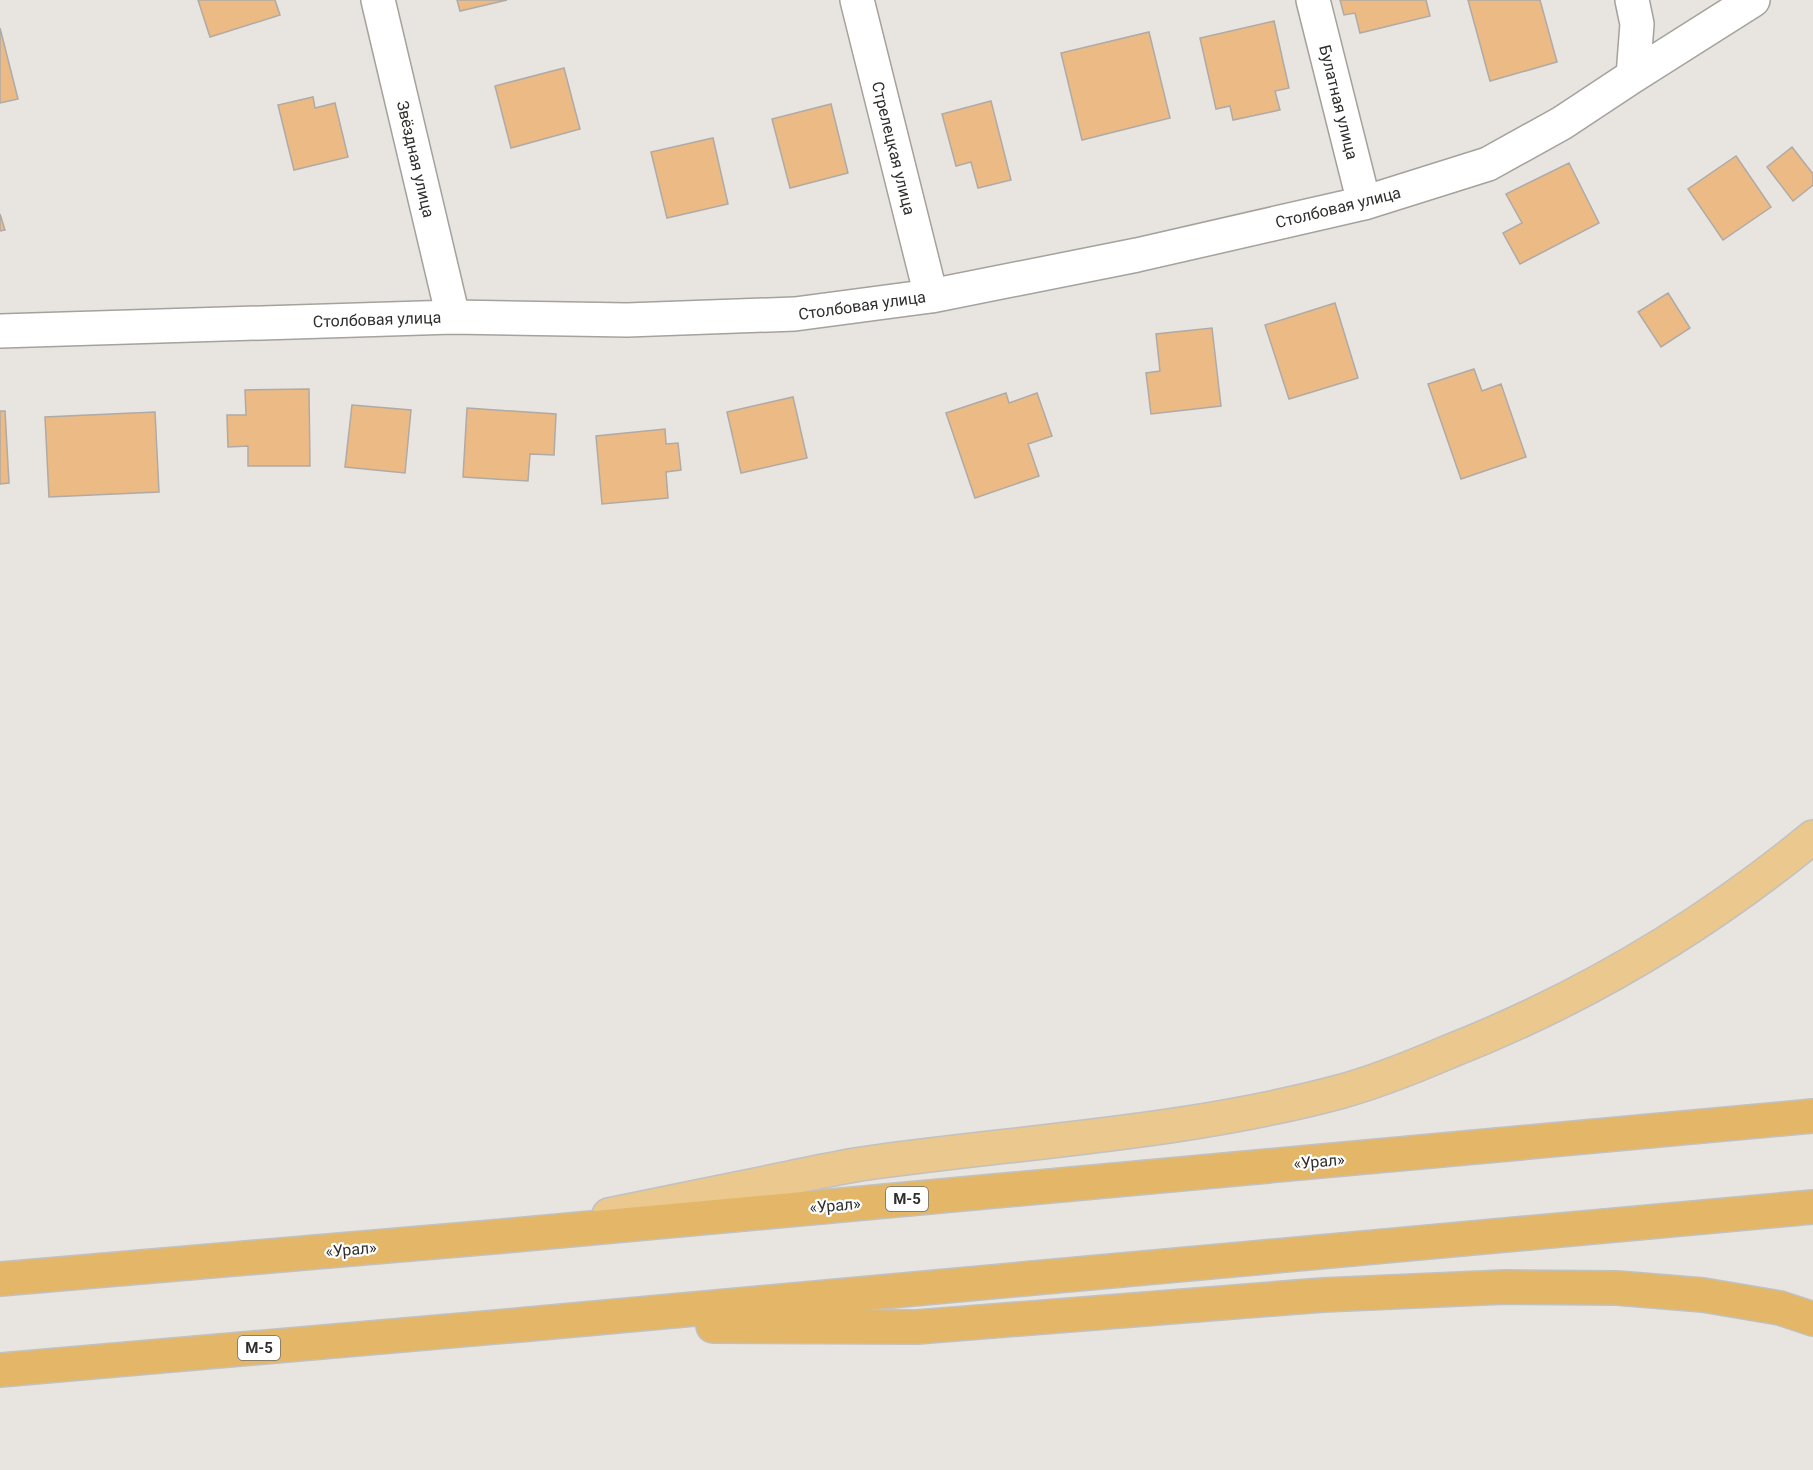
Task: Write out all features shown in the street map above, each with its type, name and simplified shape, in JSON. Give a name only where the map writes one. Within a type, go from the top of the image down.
[{"type":"highway","name":"«Урал»","points":[[0,1277],[37,1276],[504,1236],[1813,1116]]},
{"type":"highway","name":"М-5","points":[[0,1370],[1813,1207]]},
{"type":"highway","points":[[519,1325],[917,1327],[1323,1295],[1505,1287],[1617,1287],[1703,1294],[1780,1308],[1813,1319]]},
{"type":"main road","points":[[504,1236],[866,1163],[1045,1143],[1253,1113],[1342,1091],[1409,1068],[1487,1037],[1636,963],[1747,890],[1813,837]]},
{"type":"street","name":"Звёздная улица","points":[[378,0],[453,317]]},
{"type":"street","name":"Стрелецкая улица","points":[[857,0],[931,296]]},
{"type":"street","name":"Булатная улица","points":[[1313,0],[1364,203]]},
{"type":"street","name":"Столбовая улица","points":[[0,331],[453,317],[627,320],[795,314],[931,296],[1137,255],[1364,203],[1488,164],[1562,123],[1753,0]]},
{"type":"street","points":[[1633,76],[1635,12]]},
{"type":"building","points":[[198,0],[275,0],[280,15],[210,37]]},
{"type":"building","points":[[457,0],[507,0],[460,11]]},
{"type":"building","points":[[1340,0],[1426,0],[1430,16],[1360,33],[1355,13],[1344,15]]},
{"type":"building","points":[[1468,0],[1540,0],[1557,62],[1490,81]]},
{"type":"building","points":[[1274,21],[1289,88],[1275,91],[1280,110],[1233,120],[1230,106],[1216,109],[1200,38]]},
{"type":"building","points":[[0,28],[18,99],[0,103]]},
{"type":"building","points":[[1149,32],[1170,118],[1082,140],[1061,53]]},
{"type":"building","points":[[564,68],[580,129],[511,148],[495,86]]},
{"type":"building","points":[[313,97],[315,108],[335,103],[348,157],[294,170],[278,105]]},
{"type":"building","points":[[991,101],[1011,180],[978,188],[971,162],[956,166],[942,114]]},
{"type":"building","points":[[831,104],[848,173],[790,188],[772,119]]},
{"type":"building","points":[[713,138],[728,204],[667,218],[651,152]]},
{"type":"building","points":[[1792,147],[1813,174],[1813,185],[1793,201],[1767,167]]},
{"type":"building","points":[[1736,156],[1771,207],[1723,240],[1688,189]]},
{"type":"building","points":[[1569,163],[1599,223],[1520,264],[1503,233],[1522,223],[1506,194]]},
{"type":"building","points":[[0,214],[5,230],[0,231]]},
{"type":"building","points":[[1668,293],[1690,328],[1661,347],[1638,312]]},
{"type":"building","points":[[1335,303],[1358,378],[1289,399],[1265,325]]},
{"type":"building","points":[[1212,328],[1221,406],[1151,414],[1146,373],[1160,371],[1156,334]]},
{"type":"building","points":[[1474,369],[1482,391],[1501,384],[1526,457],[1461,479],[1428,384]]},
{"type":"building","points":[[309,389],[310,466],[248,466],[248,446],[228,447],[227,415],[246,415],[245,390]]},
{"type":"building","points":[[1006,393],[1009,403],[1037,393],[1052,436],[1028,444],[1039,476],[975,498],[946,413]]},
{"type":"building","points":[[793,397],[807,458],[741,473],[727,412]]},
{"type":"building","points":[[352,405],[411,410],[405,473],[345,467]]},
{"type":"building","points":[[467,408],[556,414],[554,455],[530,454],[528,481],[463,477]]},
{"type":"building","points":[[0,411],[5,411],[9,483],[0,484]]},
{"type":"building","points":[[155,412],[159,492],[49,497],[45,417]]},
{"type":"building","points":[[665,429],[666,444],[678,443],[681,470],[666,472],[668,498],[602,504],[596,436]]}]
